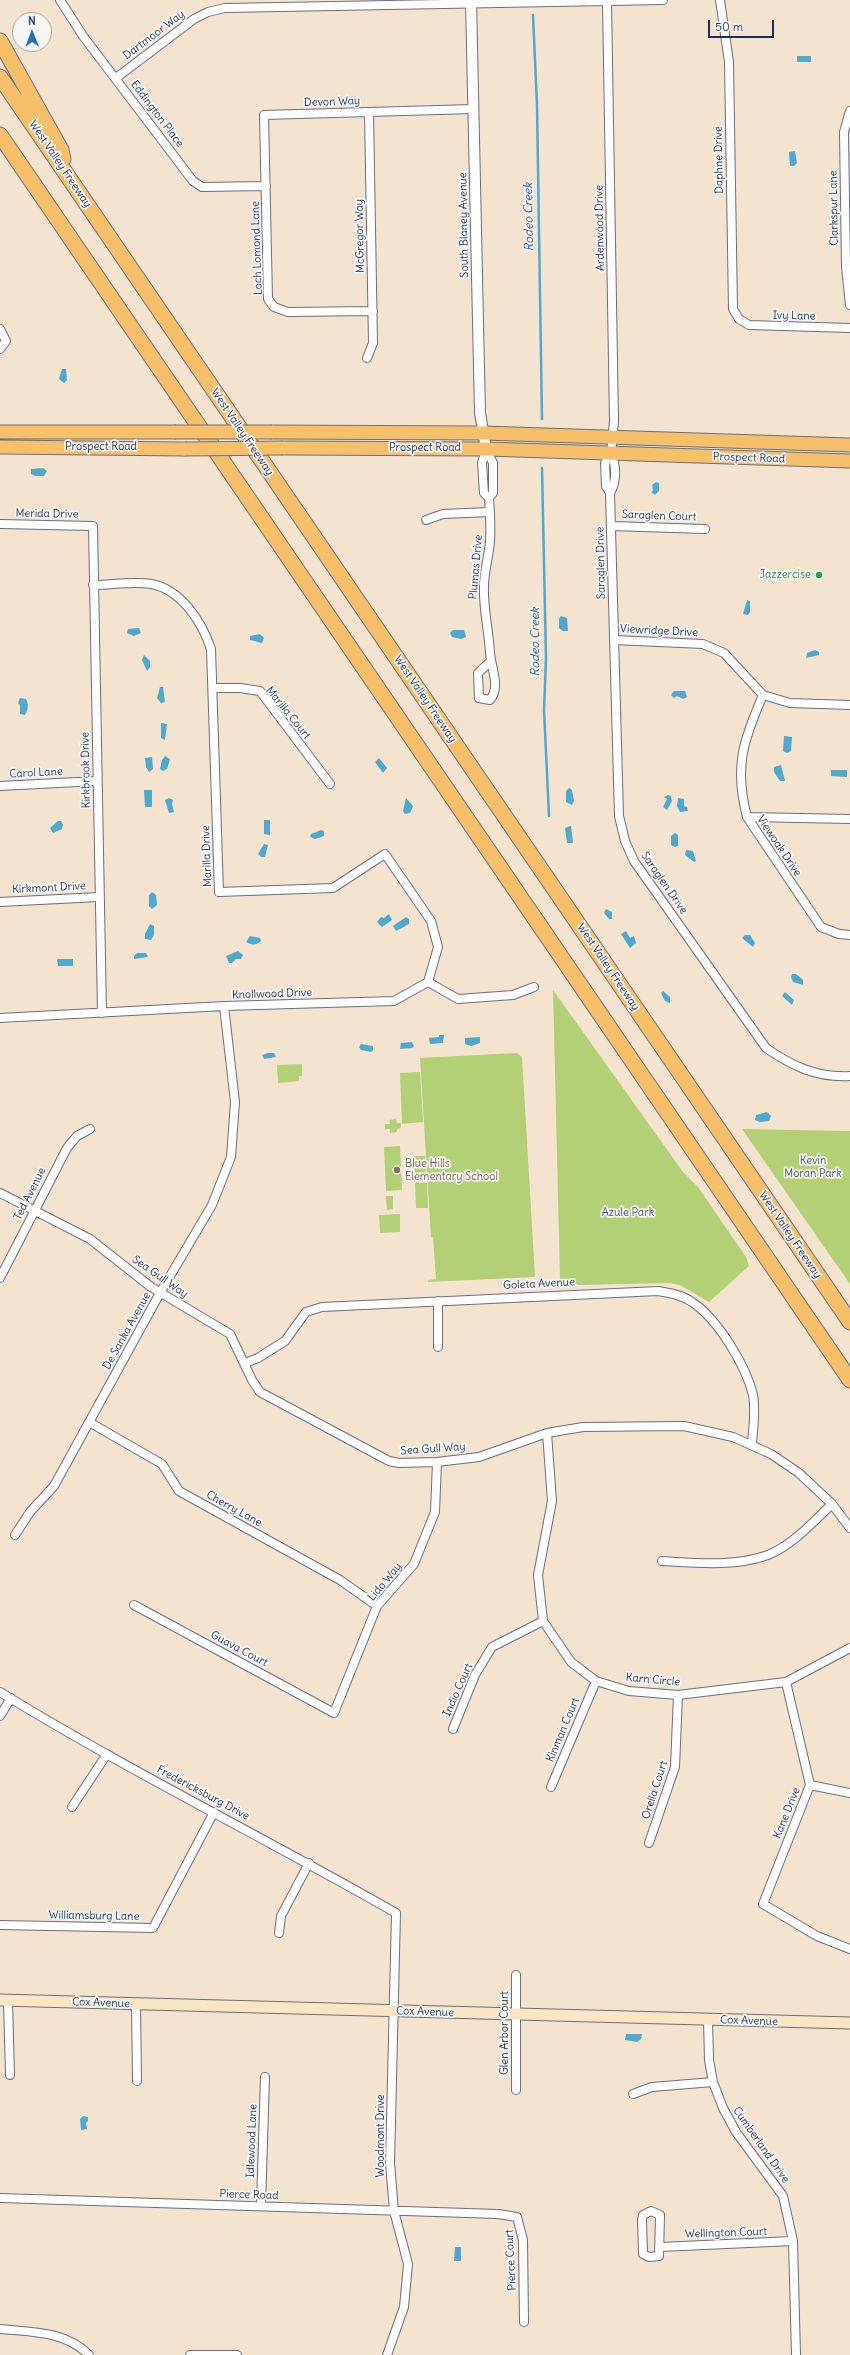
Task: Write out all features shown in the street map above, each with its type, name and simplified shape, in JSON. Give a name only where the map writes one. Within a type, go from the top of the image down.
[{"type":"highway","points":[[0,41],[61,150],[65,172]]},
{"type":"highway","name":"West Valley Freeway","points":[[0,77],[850,1322]]},
{"type":"highway","points":[[0,135],[850,1380]]},
{"type":"main road","name":"Prospect Road","points":[[0,432],[483,433],[850,445]]},
{"type":"main road","name":"Prospect Road","points":[[0,447],[185,449],[486,449],[850,461]]},
{"type":"main road","name":"Cox Avenue","points":[[4,2000],[850,2023]]},
{"type":"street","name":"Eddington Place","points":[[60,0],[83,36],[193,181],[202,187],[266,186]]},
{"type":"street","name":"Dartmoor Way","points":[[116,78],[194,19],[208,12],[225,8],[471,2],[607,2],[663,0]]},
{"type":"street","name":"Daphne Drive","points":[[720,0],[729,62],[733,309],[739,319]]},
{"type":"street","name":"South Blaney Avenue","points":[[471,2],[480,413],[486,449]]},
{"type":"street","name":"Ardenwood Drive","points":[[607,2],[614,420],[611,453]]},
{"type":"street","name":"Devon Way","points":[[266,186],[264,115],[473,109]]},
{"type":"street","name":"Clarkspur Lane","points":[[850,111],[844,132],[846,267],[850,305]]},
{"type":"street","name":"McGregor Way","points":[[366,358],[373,343],[368,112]]},
{"type":"street","name":"Loch Lomond Lane","points":[[266,186],[267,293],[274,307],[288,312],[373,311]]},
{"type":"street","name":"Ivy Lane","points":[[739,319],[749,325],[850,328]]},
{"type":"street","points":[[0,329],[6,341],[0,349]]},
{"type":"street","name":"Plumas Drive","points":[[486,449],[482,462],[484,493],[489,498],[490,542],[484,586],[484,606],[489,628],[490,662]]},
{"type":"street","name":"Saraglen Drive","points":[[611,453],[605,463],[606,486],[610,493],[619,816],[624,841],[634,861],[766,1048],[788,1064],[807,1072],[837,1077],[850,1076]]},
{"type":"street","points":[[426,520],[443,514],[490,512]]},
{"type":"street","name":"Merida Drive","points":[[0,524],[93,526]]},
{"type":"street","name":"Kirkbrook Drive","points":[[93,526],[102,1013]]},
{"type":"street","name":"Saraglen Court","points":[[611,526],[705,529]]},
{"type":"street","name":"Marilla Drive","points":[[93,585],[151,584],[170,592],[183,603],[198,620],[211,648],[219,892],[333,888],[385,854],[431,921],[438,947],[428,982]]},
{"type":"street","name":"Viewridge Drive","points":[[614,640],[685,642],[715,648],[734,662],[763,695]]},
{"type":"street","name":"Marilla Court","points":[[213,688],[240,688],[260,691],[330,784]]},
{"type":"street","points":[[763,695],[790,703],[850,705]]},
{"type":"street","name":"Viewoak Drive","points":[[763,695],[749,728],[742,751],[742,796],[747,817],[821,928],[839,934],[850,935]]},
{"type":"street","name":"Carol Lane","points":[[0,786],[97,781]]},
{"type":"street","points":[[747,817],[850,819]]},
{"type":"street","name":"Kirkmont Drive","points":[[0,902],[99,897]]},
{"type":"street","points":[[428,982],[458,999],[513,995],[534,987]]},
{"type":"street","name":"Knollwood Drive","points":[[0,1018],[224,1006],[394,1001],[428,982]]},
{"type":"street","name":"De Sanka Avenue","points":[[15,1535],[30,1512],[54,1486],[160,1293],[212,1205],[231,1157],[235,1102],[224,1006]]},
{"type":"street","name":"Ted Avenue","points":[[0,1278],[67,1148],[77,1136],[90,1129]]},
{"type":"street","name":"Sea Gull Way","points":[[0,1193],[90,1239],[160,1293],[230,1334],[252,1380],[260,1392],[371,1453],[399,1463],[437,1462],[479,1457],[547,1434],[583,1428],[684,1426],[752,1444],[799,1473],[832,1504],[850,1528]]},
{"type":"street","name":"Goleta Avenue","points":[[245,1363],[258,1358],[285,1341],[306,1312],[322,1307],[644,1291],[677,1294],[693,1302],[708,1315],[729,1343],[744,1370],[753,1397],[752,1444]]},
{"type":"street","points":[[438,1301],[438,1347]]},
{"type":"street","name":"Cherry Lane","points":[[89,1422],[162,1464],[179,1491],[340,1580],[378,1606]]},
{"type":"street","name":"Karn Circle","points":[[547,1434],[552,1501],[538,1575],[543,1620],[571,1662],[596,1681],[630,1691],[678,1695],[786,1682],[850,1648]]},
{"type":"street","name":"Lido Way","points":[[334,1713],[378,1606],[414,1564],[435,1512],[437,1462]]},
{"type":"street","points":[[662,1561],[718,1565],[768,1555],[798,1536],[832,1504]]},
{"type":"street","name":"Guava Court","points":[[134,1605],[334,1713]]},
{"type":"street","name":"Indio Court","points":[[453,1729],[475,1675],[492,1647],[543,1620]]},
{"type":"street","name":"Kinman Court","points":[[551,1787],[596,1681]]},
{"type":"street","name":"Kane Drive","points":[[786,1682],[810,1786],[763,1904],[817,1936],[850,1949]]},
{"type":"street","name":"Fredericksburg Drive","points":[[0,1692],[107,1754],[309,1863],[396,1912]]},
{"type":"street","name":"Orella Court","points":[[649,1843],[675,1767],[678,1695]]},
{"type":"street","points":[[0,1716],[11,1698]]},
{"type":"street","points":[[72,1807],[107,1754]]},
{"type":"street","points":[[810,1786],[850,1793]]},
{"type":"street","name":"Williamsburg Lane","points":[[0,1925],[153,1928],[214,1812]]},
{"type":"street","points":[[279,1933],[281,1916],[309,1863]]},
{"type":"street","name":"Woodmont Drive","points":[[388,2355],[404,2307],[408,2264],[394,2211],[390,2162],[396,1912]]},
{"type":"street","name":"Glen Arbor Court","points":[[516,1975],[516,2090]]},
{"type":"street","points":[[4,2000],[10,2075]]},
{"type":"street","points":[[136,2004],[137,2081]]},
{"type":"street","name":"Cumberland Drive","points":[[708,2020],[710,2060],[714,2082],[723,2108],[736,2132],[783,2196],[793,2241],[796,2355]]},
{"type":"street","name":"Idlewood Lane","points":[[261,2206],[265,2077]]},
{"type":"street","points":[[633,2094],[652,2087],[714,2082]]},
{"type":"street","name":"Pierce Road","points":[[0,2198],[498,2214]]},
{"type":"street","points":[[652,2210],[660,2216],[660,2247],[659,2256],[648,2257],[643,2254],[642,2219],[643,2215],[652,2210]]},
{"type":"street","name":"Pierce Court","points":[[498,2214],[517,2217],[522,2228],[524,2322]]},
{"type":"street","name":"Wellington Court","points":[[660,2247],[793,2241]]},
{"type":"street","points":[[0,2329],[55,2335],[82,2348],[89,2355]]},
{"type":"street","points":[[190,2355],[237,2355]]},
{"type":"green space","name":"Azule Park","points":[[553,990],[683,1172],[698,1187],[746,1257],[749,1266],[709,1302],[680,1285],[669,1283],[579,1285],[560,1279]]},
{"type":"green space","points":[[517,1053],[522,1057],[535,1277],[428,1282],[428,1280],[436,1279],[433,1237],[431,1237],[420,1058]]},
{"type":"green space","points":[[302,1064],[302,1076],[299,1076],[299,1081],[278,1083],[277,1065]]},
{"type":"green space","points":[[420,1072],[423,1122],[402,1124],[400,1073]]},
{"type":"green space","points":[[396,1119],[397,1123],[401,1123],[401,1128],[397,1129],[397,1132],[390,1133],[390,1129],[385,1129],[385,1124],[390,1124],[389,1120]]},
{"type":"green space","name":"Kevin Moran Park","points":[[742,1129],[850,1131],[850,1284]]},
{"type":"green space","points":[[400,1146],[402,1190],[386,1191],[384,1147]]},
{"type":"green space","points":[[413,1156],[425,1156],[426,1180],[414,1181]]},
{"type":"green space","points":[[415,1183],[427,1183],[428,1208],[416,1208]]},
{"type":"green space","points":[[386,1196],[393,1196],[393,1209],[387,1210]]},
{"type":"green space","points":[[400,1214],[400,1232],[380,1233],[379,1215]]},
{"type":"water","points":[[797,56],[811,56],[811,62],[797,62]]},
{"type":"water","points":[[795,151],[797,163],[794,166],[790,166],[789,152]]},
{"type":"water","points":[[62,369],[66,369],[67,380],[64,383],[59,379]]},
{"type":"water","points":[[43,468],[47,471],[44,476],[35,476],[31,474],[31,469]]},
{"type":"water","points":[[656,482],[659,483],[659,491],[655,495],[651,492],[653,491],[652,485]]},
{"type":"water","points":[[747,600],[750,601],[750,612],[748,615],[743,614]]},
{"type":"water","points":[[561,616],[567,618],[568,631],[563,631],[559,628],[559,619]]},
{"type":"water","points":[[139,628],[141,633],[134,636],[127,633],[128,629]]},
{"type":"water","points":[[453,630],[464,630],[466,637],[461,639],[452,637],[450,633]]},
{"type":"water","points":[[260,634],[264,638],[262,643],[250,640],[250,636]]},
{"type":"water","points":[[815,650],[819,652],[819,655],[806,658],[807,653]]},
{"type":"water","points":[[144,655],[150,661],[150,667],[147,671],[142,660]]},
{"type":"water","points":[[160,687],[163,687],[165,702],[161,703],[157,698]]},
{"type":"water","points":[[674,691],[685,691],[687,697],[683,699],[677,696],[674,698],[671,695]]},
{"type":"water","points":[[20,698],[26,699],[28,703],[25,715],[20,714],[20,705],[18,703]]},
{"type":"water","points":[[161,723],[167,724],[165,740],[161,738]]},
{"type":"water","points":[[784,736],[792,737],[791,751],[787,753],[783,751]]},
{"type":"water","points":[[165,756],[170,759],[167,769],[163,771],[160,769],[162,760]]},
{"type":"water","points":[[152,757],[153,769],[149,772],[146,767],[145,758]]},
{"type":"water","points":[[379,758],[387,768],[383,773],[375,762]]},
{"type":"water","points":[[781,765],[785,781],[780,781],[774,772],[774,767]]},
{"type":"water","points":[[831,770],[847,770],[847,777],[831,776]]},
{"type":"water","points":[[569,788],[572,790],[574,801],[572,805],[566,802],[566,791]]},
{"type":"water","points":[[144,790],[152,790],[152,807],[145,807]]},
{"type":"water","points":[[668,795],[671,796],[672,801],[667,810],[663,807],[667,799],[664,797]]},
{"type":"water","points":[[169,798],[173,800],[172,804],[174,812],[169,813],[165,800]]},
{"type":"water","points":[[406,798],[413,806],[410,813],[405,814],[403,811]]},
{"type":"water","points":[[678,798],[684,799],[684,806],[687,807],[688,811],[680,812],[677,806]]},
{"type":"water","points":[[264,820],[270,820],[270,835],[264,834]]},
{"type":"water","points":[[58,821],[61,821],[63,825],[62,829],[53,833],[50,828]]},
{"type":"water","points":[[570,826],[573,843],[567,843],[565,828]]},
{"type":"water","points":[[321,830],[324,831],[324,836],[315,839],[310,837],[311,834]]},
{"type":"water","points":[[675,833],[678,835],[678,846],[675,847],[671,845],[671,836]]},
{"type":"water","points":[[264,844],[268,845],[265,857],[261,857],[258,854]]},
{"type":"water","points":[[686,850],[693,851],[696,861],[694,862],[685,855]]},
{"type":"water","points":[[152,892],[156,895],[157,905],[152,909],[149,906],[149,895]]},
{"type":"water","points":[[606,909],[612,912],[612,919],[609,919],[604,913]]},
{"type":"water","points":[[389,914],[392,920],[382,927],[377,922],[381,917],[384,918]]},
{"type":"water","points":[[406,917],[409,919],[409,924],[396,931],[393,926]]},
{"type":"water","points":[[150,924],[154,926],[154,935],[151,940],[145,939],[145,934]]},
{"type":"water","points":[[626,931],[630,938],[634,936],[636,943],[630,948],[621,934]]},
{"type":"water","points":[[745,935],[750,935],[755,943],[753,947],[742,938]]},
{"type":"water","points":[[250,936],[260,938],[261,941],[255,944],[246,942]]},
{"type":"water","points":[[238,951],[243,955],[241,959],[236,959],[232,963],[229,963],[226,956]]},
{"type":"water","points":[[137,953],[146,953],[148,957],[134,959],[134,956]]},
{"type":"water","points":[[57,959],[73,959],[73,966],[58,966]]},
{"type":"water","points":[[792,974],[796,974],[803,980],[803,985],[793,982],[791,977]]},
{"type":"water","points":[[663,991],[670,997],[670,1003],[665,1001],[661,993]]},
{"type":"water","points":[[785,992],[794,1000],[792,1005],[782,996]]},
{"type":"water","points":[[439,1035],[444,1035],[443,1043],[430,1044],[429,1038],[439,1037]]},
{"type":"water","points":[[480,1037],[480,1043],[471,1046],[465,1044],[465,1038]]},
{"type":"water","points":[[412,1042],[414,1046],[412,1048],[400,1049],[401,1043]]},
{"type":"water","points":[[361,1044],[373,1046],[373,1050],[371,1052],[361,1050],[359,1047]]},
{"type":"water","points":[[274,1053],[276,1057],[264,1059],[262,1055]]},
{"type":"water","points":[[767,1112],[771,1116],[769,1121],[760,1122],[755,1120],[756,1115]]},
{"type":"water","points":[[626,2034],[642,2034],[641,2039],[637,2042],[625,2040]]},
{"type":"water","points":[[83,2116],[88,2117],[88,2121],[86,2123],[87,2129],[81,2130],[80,2119]]},
{"type":"water","points":[[455,2247],[461,2247],[461,2261],[454,2261]]},
{"type":"waterway","name":"Rodeo Creek","points":[[533,15],[537,105],[542,419]]},
{"type":"waterway","name":"Rodeo Creek","points":[[542,468],[546,659],[544,710],[549,816]]},
{"type":"place","name":"Jazzercise","points":[[819,575]]},
{"type":"place","name":"Blue Hills Elementary School","points":[[397,1170]]}]
